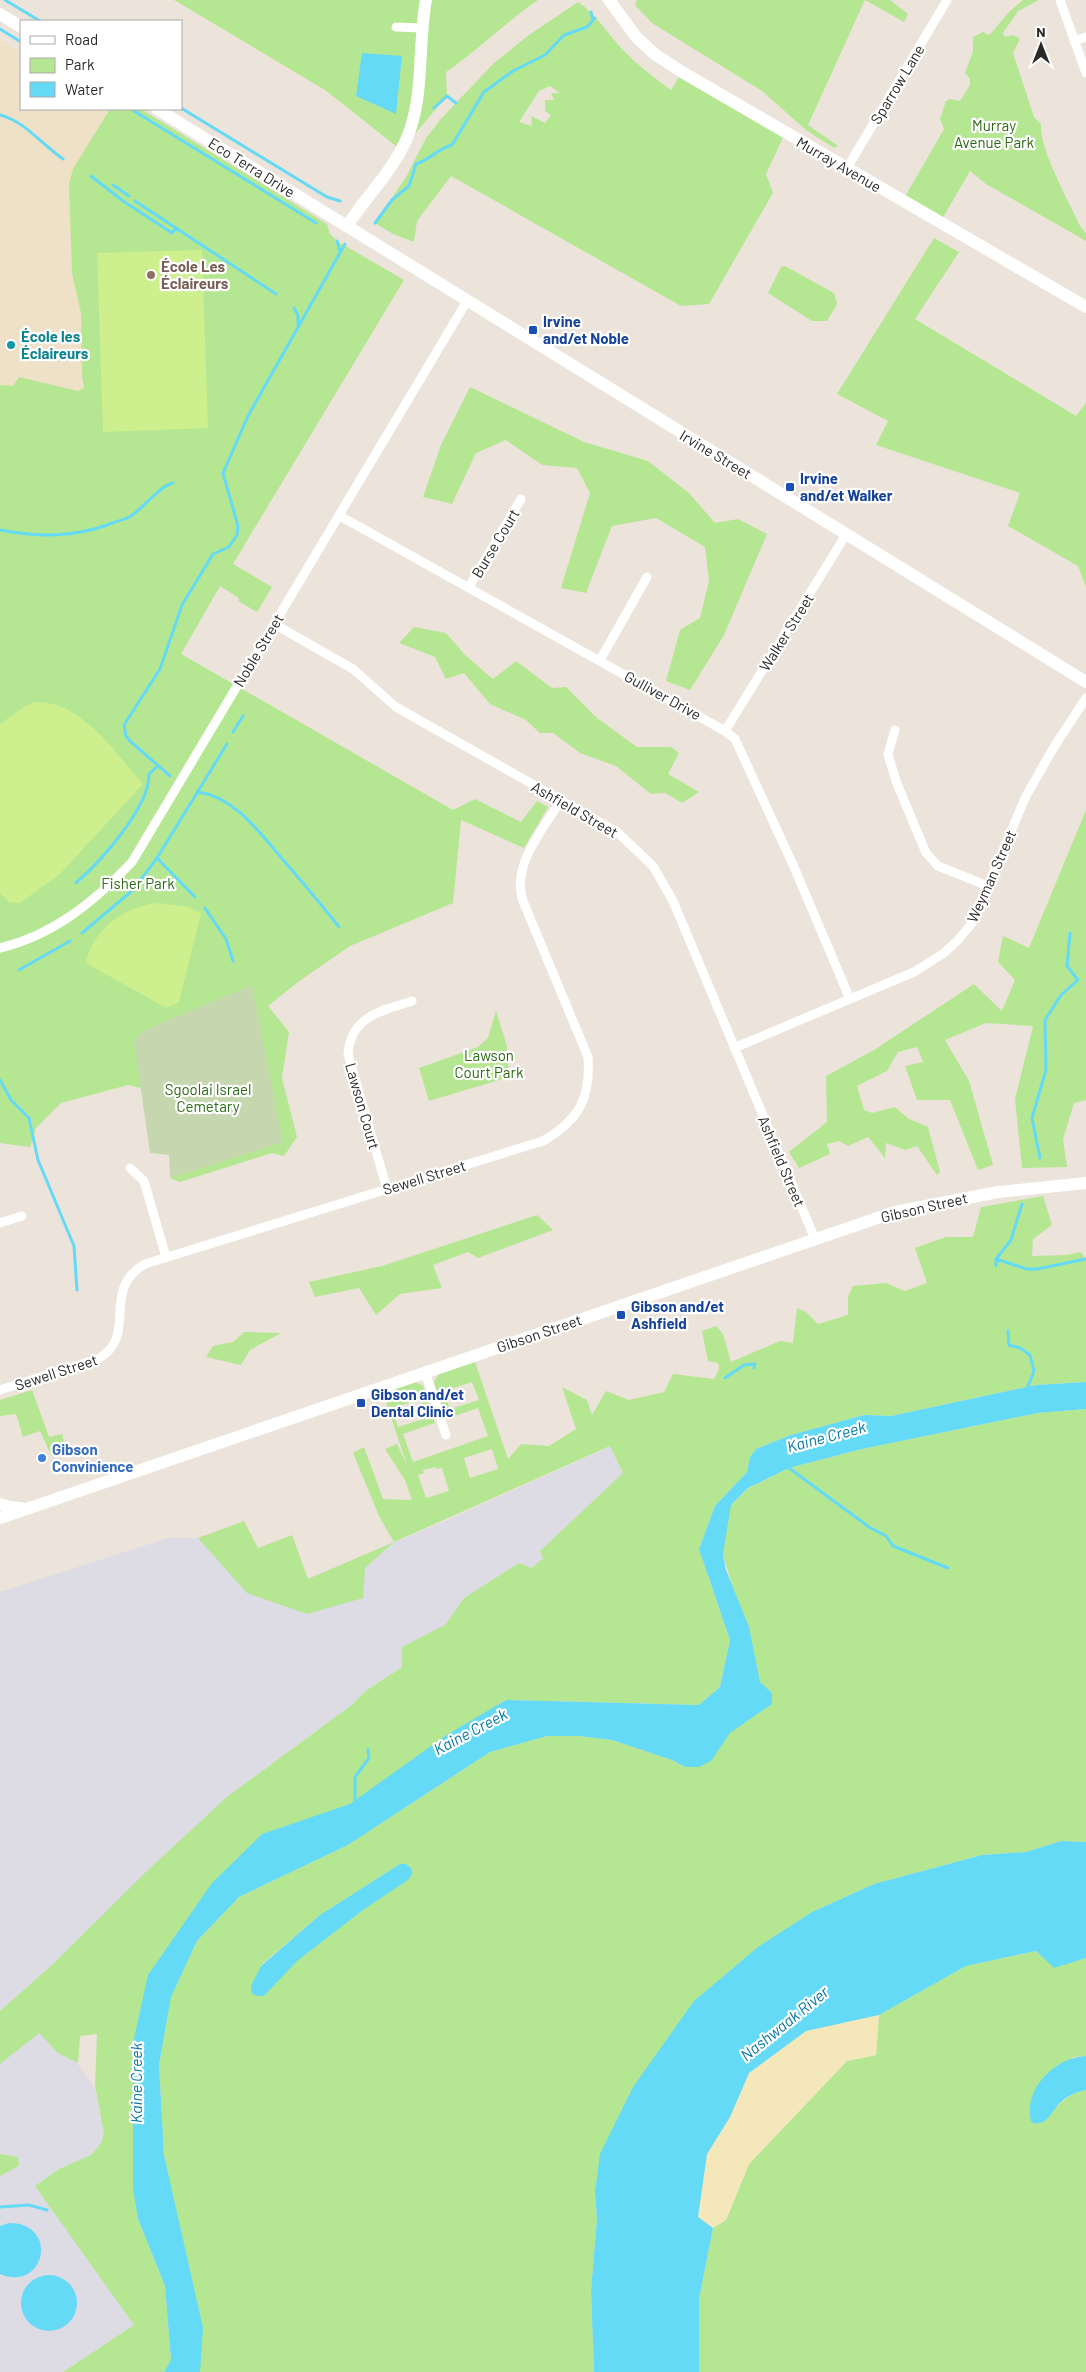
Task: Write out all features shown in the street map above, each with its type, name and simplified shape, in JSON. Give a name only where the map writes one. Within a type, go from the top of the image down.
[{"type":"street","points":[[346,226],[395,160],[410,131],[417,95],[426,0]]},
{"type":"street","name":"Murray Avenue","points":[[609,0],[637,38],[656,55],[1086,307]]},
{"type":"street","name":"Sparrow Lane","points":[[846,168],[947,0]]},
{"type":"street","points":[[1060,0],[1086,73]]},
{"type":"street","points":[[0,14],[20,26]]},
{"type":"street","points":[[396,27],[422,28]]},
{"type":"street","points":[[1074,41],[1086,37]]},
{"type":"street","name":"Eco Terra Drive","points":[[159,110],[346,226]]},
{"type":"street","name":"Irvine Street","points":[[346,226],[1086,682]]},
{"type":"street","name":"Noble Street","points":[[0,948],[31,938],[66,920],[90,902],[132,862],[467,302]]},
{"type":"street","name":"Burse Court","points":[[469,586],[521,499]]},
{"type":"street","name":"Gulliver Drive","points":[[340,516],[469,586],[725,731],[735,739],[794,867],[850,999]]},
{"type":"street","name":"Walker Street","points":[[725,731],[847,533]]},
{"type":"street","points":[[600,660],[647,577]]},
{"type":"street","name":"Ashfield Street","points":[[274,624],[353,669],[396,707],[617,832],[653,866],[673,901],[815,1239]]},
{"type":"street","name":"Weyman Street","points":[[734,1048],[914,972],[944,953],[958,940],[972,923],[1026,796],[1054,747],[1086,698]]},
{"type":"street","points":[[895,730],[888,754],[896,781],[926,854],[938,866],[988,886]]},
{"type":"street","name":"Sewell Street","points":[[0,1390],[98,1359],[106,1354],[117,1340],[120,1300],[125,1284],[137,1268],[166,1256],[543,1141],[570,1122],[580,1108],[587,1092],[590,1074],[588,1057],[520,892],[521,872],[525,862],[560,800]]},
{"type":"street","name":"Lawson Court","points":[[387,1189],[348,1054],[349,1041],[354,1029],[376,1013],[412,1001]]},
{"type":"street","points":[[130,1168],[144,1181],[166,1256]]},
{"type":"street","name":"Gibson Street","points":[[0,1518],[895,1212],[998,1192],[1086,1183]]},
{"type":"street","points":[[0,1223],[22,1216]]},
{"type":"street","points":[[425,1372],[446,1435]]},
{"type":"street","points":[[0,1504],[10,1507],[29,1508]]},
{"type":"shaded area","name":"École Les Éclaireurs","points":[[0,39],[20,51],[20,110],[130,110],[302,224],[0,480]]},
{"type":"shaded area","points":[[611,1446],[628,1478],[543,1558],[480,1614],[367,1690],[349,1707],[228,1796],[54,1963],[0,2011],[0,1592],[168,1538],[198,1538],[263,1575],[307,1579],[448,1520]]},
{"type":"shaded area","points":[[43,2013],[95,2089],[104,2135],[101,2143],[91,2155],[59,2169],[35,2186],[134,2325],[63,2372],[0,2372],[0,2044]]},
{"type":"green space","points":[[174,0],[538,0],[446,72],[447,96],[401,150],[325,90]]},
{"type":"green space","points":[[637,0],[865,0],[808,125],[838,146],[834,148],[806,130],[762,91],[652,23],[635,5]]},
{"type":"green space","points":[[865,0],[890,0],[908,14],[904,22]]},
{"type":"green space","name":"Murray Avenue Park","points":[[1023,0],[1039,0],[1018,11],[1003,33],[1005,37],[1013,35],[1020,39],[1013,53],[1034,117],[1041,124],[1042,135],[1050,161],[1080,226],[1086,233],[1086,241],[986,184],[970,171],[941,221],[903,200],[944,129],[940,119],[946,101],[950,99],[960,101],[970,85],[970,79],[965,73],[973,51],[973,37],[983,32],[988,35]]},
{"type":"green space","points":[[578,2],[596,18],[629,56],[671,90],[682,72],[785,133],[766,174],[773,193],[709,304],[681,306],[451,176],[417,221],[414,242],[393,234],[375,223],[406,177],[426,138],[440,120],[494,63],[529,35]],"holes":[[[550,86],[560,93],[551,93],[554,100],[545,100],[545,111],[551,115],[545,123],[531,116],[532,126],[519,122],[539,91]]]},
{"type":"green space","name":"Fisher Park","points":[[109,110],[143,110],[327,224],[330,234],[337,241],[404,280],[233,564],[272,587],[257,612],[238,601],[239,598],[220,586],[181,654],[453,810],[475,799],[521,822],[537,801],[548,807],[524,848],[461,820],[453,903],[350,946],[298,982],[268,1006],[289,1032],[282,1078],[297,1137],[284,1156],[272,1153],[180,1182],[170,1178],[180,1162],[141,1088],[128,1085],[61,1103],[36,1128],[30,1147],[0,1143],[0,385],[13,386],[19,377],[78,391],[84,388],[82,376],[81,313],[72,273],[69,184],[73,169]]},
{"type":"green space","points":[[934,238],[959,252],[915,319],[1076,416],[1086,403],[1086,587],[1078,566],[1008,526],[1020,493],[876,445],[888,421],[837,394]]},
{"type":"green space","points":[[202,250],[208,428],[103,432],[97,253]]},
{"type":"green space","points":[[785,266],[834,293],[837,304],[827,321],[812,321],[768,293],[781,267]]},
{"type":"green space","points":[[470,387],[584,442],[648,461],[689,493],[715,523],[738,519],[767,534],[724,635],[690,690],[666,681],[680,630],[700,618],[709,581],[705,547],[656,518],[612,526],[586,593],[561,588],[590,493],[577,468],[542,465],[506,440],[476,453],[452,504],[423,497],[441,445]]},
{"type":"green space","points":[[414,627],[446,633],[466,656],[493,679],[516,661],[552,688],[566,687],[597,718],[637,747],[671,747],[679,753],[668,774],[699,792],[682,803],[665,793],[651,794],[616,766],[580,753],[553,733],[540,733],[526,720],[490,704],[464,673],[446,679],[435,657],[399,643]]},
{"type":"green space","points":[[36,702],[53,704],[83,719],[109,744],[143,784],[60,874],[20,903],[9,902],[0,893],[0,724],[25,706]]},
{"type":"green space","points":[[1086,810],[1086,1100],[1074,1103],[1063,1139],[1067,1167],[1022,1168],[1015,1099],[1033,1026],[986,1023],[945,1040],[969,1081],[993,1165],[978,1170],[950,1100],[917,1100],[905,1066],[923,1062],[917,1047],[898,1052],[887,1071],[857,1086],[864,1110],[872,1113],[895,1107],[909,1119],[928,1127],[940,1172],[937,1175],[917,1146],[905,1150],[886,1143],[885,1158],[868,1137],[848,1146],[839,1141],[827,1144],[830,1154],[799,1168],[789,1152],[827,1122],[826,1076],[874,1050],[974,984],[1002,1011],[1015,980],[998,962],[1003,936],[1029,948]]},
{"type":"green space","points":[[159,903],[189,907],[201,913],[179,1002],[166,1008],[86,963],[90,950],[103,929],[123,914],[147,905]]},
{"type":"green space","name":"Sgoolai Israel Cemetary","points":[[252,985],[283,1142],[170,1178],[169,1155],[150,1153],[134,1041],[145,1030]]},
{"type":"green space","name":"Lawson Court Park","points":[[496,1011],[507,1046],[509,1077],[429,1101],[419,1068],[478,1047],[488,1038]]},
{"type":"green space","points":[[1043,1196],[1052,1225],[1033,1239],[1032,1256],[1066,1255],[1081,1252],[1086,1259],[1086,1382],[1036,1385],[891,1416],[864,1415],[791,1435],[756,1449],[750,1457],[747,1472],[715,1506],[699,1549],[730,1640],[720,1687],[699,1705],[505,1700],[350,1804],[148,1975],[138,2219],[165,2286],[171,2360],[164,2372],[63,2372],[134,2325],[35,2186],[59,2169],[91,2155],[101,2143],[104,2134],[95,2085],[97,2034],[80,2036],[78,2063],[58,2053],[39,2033],[0,2064],[0,2011],[54,1963],[149,1869],[228,1796],[349,1707],[367,1690],[402,1667],[402,1647],[445,1625],[464,1598],[519,1563],[532,1568],[543,1558],[540,1551],[623,1473],[610,1446],[394,1542],[379,1516],[353,1453],[364,1447],[383,1499],[412,1500],[405,1480],[385,1449],[397,1444],[407,1465],[383,1393],[415,1382],[423,1386],[435,1423],[403,1434],[413,1462],[488,1436],[478,1408],[446,1419],[434,1382],[439,1374],[475,1362],[508,1459],[521,1444],[549,1446],[576,1429],[562,1387],[587,1400],[592,1415],[606,1391],[629,1400],[664,1392],[673,1374],[714,1379],[719,1369],[718,1363],[708,1361],[702,1331],[716,1326],[723,1334],[731,1362],[780,1341],[793,1343],[797,1308],[806,1312],[818,1324],[848,1315],[848,1296],[853,1286],[886,1283],[905,1291],[927,1283],[915,1248],[946,1237],[973,1237],[981,1207]],"holes":[[[472,1382],[479,1400],[450,1409],[444,1391]],[[421,1399],[427,1418],[398,1427],[392,1408]],[[492,1449],[498,1469],[470,1478],[464,1458]],[[435,1467],[436,1469],[442,1468],[449,1491],[426,1498],[418,1475],[424,1473],[423,1470]]]},
{"type":"green space","points":[[537,1215],[553,1230],[478,1258],[468,1252],[433,1265],[442,1288],[400,1294],[376,1315],[359,1288],[315,1297],[309,1282],[382,1266]]},
{"type":"green space","points":[[244,1332],[281,1333],[250,1350],[241,1365],[206,1357],[213,1346],[233,1342]]},
{"type":"green space","points":[[32,1390],[49,1437],[62,1434],[66,1451],[51,1455],[40,1431],[23,1437],[16,1414],[0,1416],[0,1400]]},
{"type":"green space","points":[[1086,1409],[1086,1842],[1061,1841],[1026,1852],[982,1855],[874,1884],[812,1912],[595,2192],[597,2219],[591,2291],[594,2372],[200,2372],[164,2155],[159,2065],[171,1996],[197,1941],[239,1897],[348,1845],[490,1752],[547,1736],[579,1736],[612,1740],[672,1760],[685,1767],[711,1761],[729,1733],[772,1704],[772,1693],[760,1682],[723,1554],[726,1522],[731,1505],[749,1488],[789,1468],[862,1449],[1038,1413]],"holes":[[[400,1864],[366,1908],[294,1957],[260,1966],[320,1915]]]},
{"type":"green space","points":[[244,1521],[258,1548],[292,1535],[308,1579],[394,1542],[365,1568],[363,1598],[307,1614],[247,1593],[198,1538]]},
{"type":"green space","points":[[1036,1951],[1054,1967],[1086,1958],[1086,2056],[1074,2057],[1047,2073],[1045,2121],[1067,2098],[1086,2090],[1086,2372],[699,2372],[699,2299],[713,2228],[726,2220],[749,2164],[847,2061],[876,2055],[879,2015],[966,1966]]},
{"type":"green space","points":[[0,2154],[18,2157],[19,2166],[0,2176]]},
{"type":"sand","points":[[879,2015],[876,2055],[847,2061],[749,2164],[726,2220],[713,2228],[698,2217],[707,2154],[730,2117],[749,2073],[806,2031]]},
{"type":"water","points":[[362,53],[402,56],[396,114],[356,96]]},
{"type":"water","name":"Kaine Creek","points":[[1086,1382],[1086,1409],[1038,1413],[862,1449],[789,1468],[748,1488],[731,1505],[723,1554],[726,1570],[749,1627],[760,1682],[772,1693],[772,1704],[730,1733],[711,1761],[699,1767],[685,1767],[672,1760],[612,1740],[579,1736],[547,1736],[490,1752],[348,1845],[239,1897],[197,1941],[171,1997],[159,2065],[164,2155],[203,2328],[200,2372],[164,2372],[171,2360],[165,2286],[138,2219],[133,2188],[133,2043],[148,1975],[212,1883],[262,1834],[350,1804],[445,1736],[506,1700],[699,1705],[720,1687],[730,1640],[699,1549],[715,1506],[747,1472],[750,1457],[756,1449],[791,1435],[864,1415],[891,1416],[1036,1385]]},
{"type":"water","name":"Nashwaak River","points":[[1061,1841],[1086,1842],[1086,1958],[1054,1968],[1036,1951],[966,1966],[879,2015],[806,2031],[749,2073],[730,2117],[707,2154],[698,2217],[713,2228],[699,2299],[699,2372],[594,2372],[591,2291],[597,2219],[595,2192],[600,2154],[633,2087],[694,2001],[758,1947],[812,1912],[874,1884],[982,1855],[1026,1852]]},
{"type":"water","points":[[400,1864],[406,1864],[411,1868],[412,1874],[408,1880],[363,1910],[297,1961],[264,1996],[257,1996],[252,1993],[251,1986],[261,1966],[320,1915]]},
{"type":"water","points":[[1086,2056],[1086,2090],[1073,2094],[1064,2100],[1045,2121],[1041,2123],[1031,2122],[1032,2098],[1036,2087],[1044,2077],[1052,2069],[1063,2063],[1074,2058]]},
{"type":"water","points":[[9,2223],[25,2226],[35,2234],[40,2244],[40,2256],[36,2266],[28,2274],[15,2277],[0,2274],[0,2226]]},
{"type":"water","points":[[49,2275],[60,2277],[69,2283],[75,2292],[77,2303],[75,2314],[69,2323],[60,2329],[49,2331],[38,2329],[29,2323],[23,2314],[21,2303],[23,2292],[29,2283],[38,2277]]},
{"type":"waterway","points":[[5,0],[38,20]]},
{"type":"waterway","points":[[591,12],[593,20]]},
{"type":"waterway","points":[[375,223],[392,200],[409,186],[416,164],[426,160],[441,149],[452,145],[484,92],[513,71],[545,55],[564,35],[587,27],[595,18]]},
{"type":"waterway","points":[[0,29],[20,41]]},
{"type":"waterway","points":[[434,108],[447,96],[456,103]]},
{"type":"waterway","points":[[182,109],[327,197],[340,201]]},
{"type":"waterway","points":[[134,111],[316,223]]},
{"type":"waterway","points":[[0,115],[26,128],[63,159]]},
{"type":"waterway","points":[[91,176],[123,201],[172,233],[176,228],[276,294]]},
{"type":"waterway","points":[[113,185],[129,196]]},
{"type":"waterway","points":[[135,201],[176,228]]},
{"type":"waterway","points":[[337,241],[340,252]]},
{"type":"waterway","points":[[170,776],[130,741],[126,736],[124,725],[160,669],[182,605],[213,554],[229,547],[237,535],[238,526],[223,473],[248,416],[345,244]]},
{"type":"waterway","points":[[294,308],[298,315],[298,324]]},
{"type":"waterway","points":[[0,530],[55,535],[96,529],[131,516],[168,484],[173,483]]},
{"type":"waterway","points":[[233,732],[243,716]]},
{"type":"waterway","points":[[82,933],[133,890],[157,858],[227,744]]},
{"type":"waterway","points":[[76,883],[98,862],[122,833],[141,802],[147,787],[149,774],[158,766]]},
{"type":"waterway","points":[[198,792],[212,795],[224,801],[247,819],[339,927]]},
{"type":"waterway","points":[[157,858],[195,897]]},
{"type":"waterway","points":[[205,908],[226,939],[233,961]]},
{"type":"waterway","points":[[1040,1158],[1032,1118],[1046,1070],[1045,1020],[1061,995],[1078,980],[1067,966],[1070,933]]},
{"type":"waterway","points":[[19,970],[70,941]]},
{"type":"waterway","points":[[0,1080],[11,1100],[29,1118],[38,1160],[74,1246],[77,1290]]},
{"type":"waterway","points":[[996,1266],[996,1259],[1011,1240],[1022,1204]]},
{"type":"waterway","points":[[996,1259],[1027,1269],[1037,1269],[1086,1259]]},
{"type":"waterway","points":[[1008,1331],[1009,1345],[1020,1348],[1030,1355],[1034,1371],[1028,1386]]},
{"type":"waterway","points":[[725,1378],[744,1365],[755,1364],[754,1368]]},
{"type":"waterway","points":[[789,1468],[869,1527],[886,1536],[893,1546],[948,1568]]},
{"type":"waterway","points":[[355,1800],[355,1777],[369,1758],[368,1749]]},
{"type":"waterway","points":[[0,2207],[29,2205],[47,2210]]},
{"type":"place","name":"École Les Éclaireurs","points":[[151,275]]},
{"type":"place","name":"Irvine and/et Noble","points":[[533,330]]},
{"type":"place","name":"École les Éclaireurs","points":[[11,345]]},
{"type":"place","name":"Irvine and/et Walker","points":[[790,487]]},
{"type":"place","name":"Gibson and/et Ashfield","points":[[621,1315]]},
{"type":"place","name":"Gibson and/et Dental Clinic","points":[[361,1403]]},
{"type":"place","name":"Gibson Convinience","points":[[42,1458]]}]
